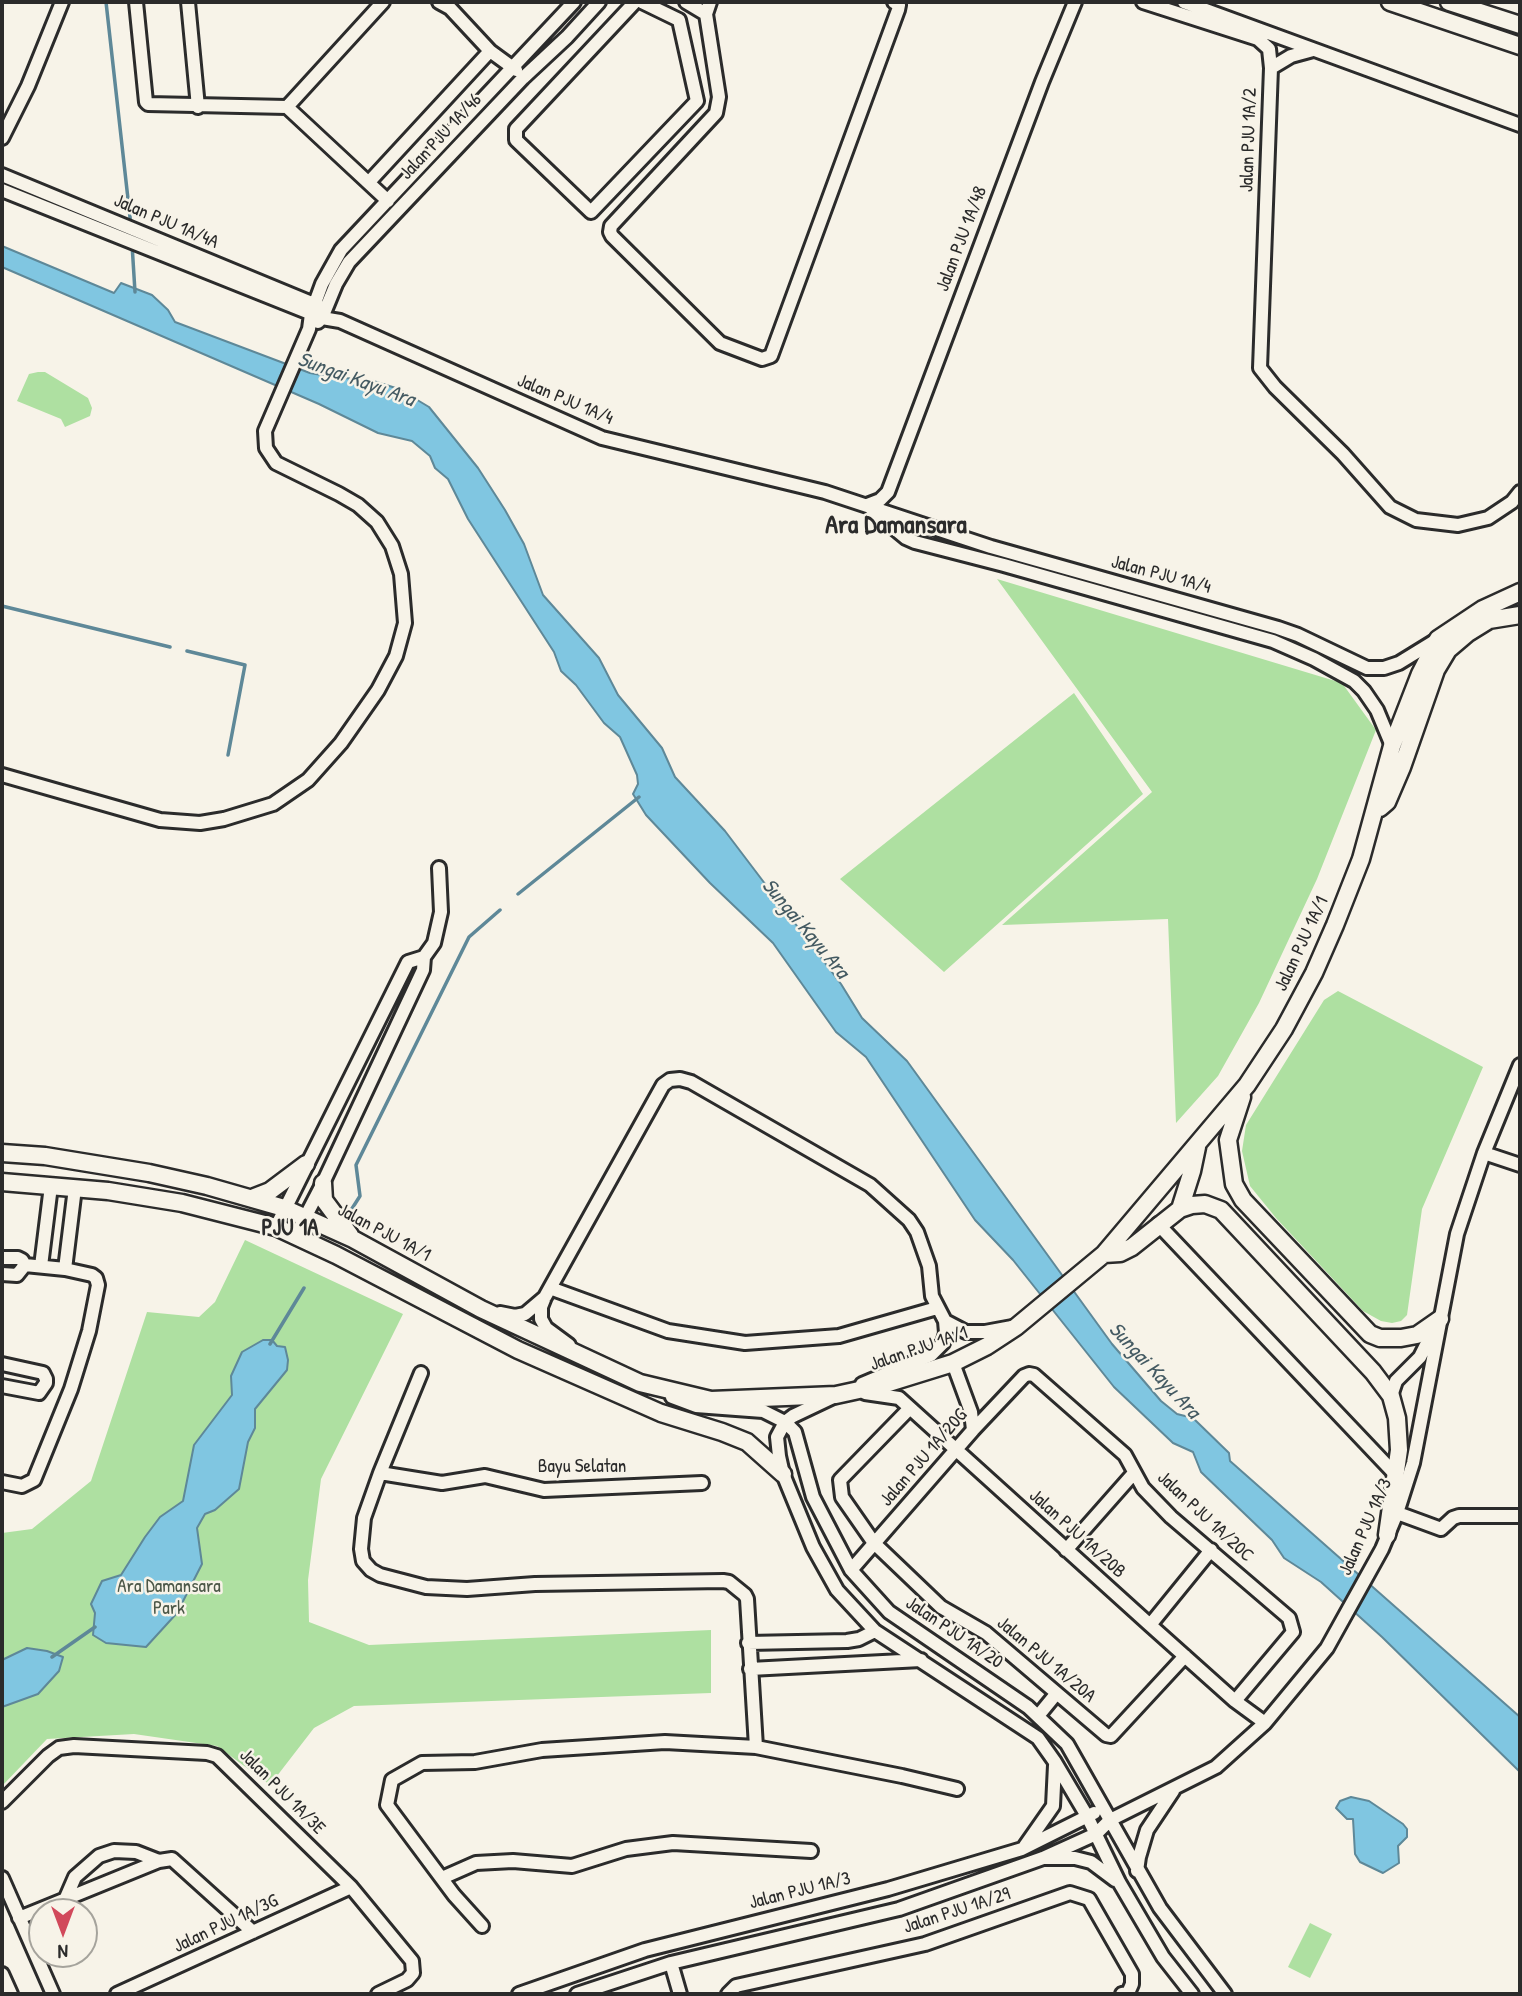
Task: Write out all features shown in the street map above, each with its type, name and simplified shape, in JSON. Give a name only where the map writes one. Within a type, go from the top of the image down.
[{"type":"main road","points":[[1390,2],[1520,46]]},
{"type":"main road","points":[[1449,2],[1520,25]]},
{"type":"main road","name":"Jalan PJU 1A/1","points":[[2,1153],[45,1156],[149,1173],[284,1208],[353,1239],[481,1309],[640,1382],[711,1400],[836,1395],[855,1392],[953,1363],[987,1346],[1016,1327],[1102,1256],[1247,1085],[1284,1028],[1314,973],[1350,891],[1392,746],[1419,674],[1438,639],[1483,609],[1520,592]]},
{"type":"main road","points":[[1373,815],[1387,802],[1436,670],[1448,650],[1489,620],[1520,615]]},
{"type":"main road","points":[[1247,1085],[1228,1140],[1234,1184],[1243,1200],[1370,1334],[1380,1338],[1417,1335],[1440,1319]]},
{"type":"main road","points":[[1180,1209],[1198,1143]]},
{"type":"main road","points":[[252,1198],[270,1191],[306,1164]]},
{"type":"main road","points":[[2,1182],[75,1188],[182,1203],[276,1227],[517,1350],[661,1413],[747,1442],[783,1474]]},
{"type":"main road","points":[[323,1183],[324,1200],[353,1239]]},
{"type":"main road","points":[[1102,1256],[1120,1253],[1132,1247],[1180,1209],[1205,1204],[1221,1210],[1373,1372],[1391,1396],[1399,1434],[1394,1512],[1385,1542]]},
{"type":"street","points":[[2,138],[28,86],[62,2]]},
{"type":"street","points":[[136,2],[146,102],[153,106],[287,107],[388,201]]},
{"type":"street","points":[[188,2],[198,107]]},
{"type":"street","points":[[287,107],[383,2]]},
{"type":"street","name":"Jalan PJU 1A/46","points":[[319,311],[349,262],[523,78],[582,22],[599,2]]},
{"type":"street","points":[[635,2],[516,130],[516,140],[591,212],[697,101],[679,20],[642,2]]},
{"type":"street","points":[[686,2],[708,8],[719,97],[716,113],[611,226],[610,232],[720,342],[762,359],[771,356],[898,10],[899,5],[894,2]]},
{"type":"street","name":"Jalan PJU 1A/48","points":[[888,492],[1074,2]]},
{"type":"street","name":"Jalan PJU 1A/2","points":[[1143,2],[1258,39],[1269,49],[1271,68],[1260,368],[1390,507],[1416,520],[1458,525],[1488,518],[1512,502],[1520,492]]},
{"type":"street","points":[[1184,2],[1520,125]]},
{"type":"street","name":"Jalan PJU 1A/46","points":[[319,311],[321,287],[341,250],[569,3]]},
{"type":"street","points":[[448,4],[490,51],[523,78]]},
{"type":"street","points":[[582,22],[598,39]]},
{"type":"street","points":[[567,37],[585,53]]},
{"type":"street","points":[[1271,68],[1291,55],[1313,50]]},
{"type":"street","points":[[369,182],[490,51]]},
{"type":"street","name":"Jalan PJU 1A/4A","points":[[2,175],[108,225],[319,311]]},
{"type":"street","name":"Jalan PJU 1A/4A","points":[[2,190],[108,225]]},
{"type":"street","name":"Jalan PJU 1A/4A","points":[[141,239],[299,298],[319,311]]},
{"type":"street","points":[[299,298],[321,287]]},
{"type":"street","points":[[2,775],[160,820],[200,823],[224,819],[273,804],[307,780],[341,743],[378,690],[398,649],[405,623],[398,560],[384,531],[367,512],[339,494],[276,463],[266,448],[265,431],[319,311]]},
{"type":"street","name":"Jalan PJU 1A/4","points":[[319,311],[602,438],[825,492],[990,547],[1278,628],[1367,668],[1375,669],[1399,663],[1438,639]]},
{"type":"street","points":[[867,505],[880,500],[888,492],[895,514]]},
{"type":"street","name":"Jalan PJU 1A/4","points":[[867,505],[906,538],[915,542],[1273,641],[1314,659],[1354,681],[1364,691],[1377,710],[1392,746]]},
{"type":"street","points":[[1314,659],[1317,645]]},
{"type":"street","points":[[296,1235],[423,970],[424,957],[438,928],[442,899],[439,868]]},
{"type":"street","points":[[276,1227],[408,962],[424,957]]},
{"type":"street","name":"Jalan PJU 1A/3","points":[[1394,1512],[1413,1463],[1457,1234],[1484,1153],[1520,1065]]},
{"type":"street","points":[[585,1356],[546,1328],[541,1319],[541,1307],[663,1085],[670,1080],[691,1082],[882,1194],[909,1220],[926,1253],[930,1288],[945,1321],[946,1334],[943,1343],[931,1355],[836,1395],[785,1422],[778,1437],[783,1474],[813,1547],[837,1590],[875,1631],[1038,1738],[1087,1816],[1119,1882],[1163,1956],[1192,1994]]},
{"type":"street","points":[[1484,1153],[1520,1166]]},
{"type":"street","points":[[41,1266],[51,1186]]},
{"type":"street","points":[[65,1269],[75,1188]]},
{"type":"street","name":"Jalan PJU 1A/3","points":[[1158,1224],[1396,1475]]},
{"type":"street","points":[[2,1258],[18,1258],[24,1265],[21,1273],[17,1275],[2,1274]]},
{"type":"street","points":[[2,1482],[22,1486],[34,1480],[71,1389],[89,1331],[98,1285],[92,1275],[24,1265]]},
{"type":"street","points":[[481,1309],[515,1316],[526,1314],[548,1293]]},
{"type":"street","points":[[548,1293],[668,1331],[744,1343],[839,1336],[937,1308]]},
{"type":"street","points":[[1391,1396],[1396,1381],[1419,1357],[1440,1319]]},
{"type":"street","points":[[945,1321],[966,1332],[1016,1327]]},
{"type":"street","points":[[2,1363],[43,1373],[46,1383]]},
{"type":"street","points":[[953,1363],[971,1412],[973,1430]]},
{"type":"street","points":[[421,1373],[364,1518],[361,1549],[363,1561],[371,1570],[380,1575],[426,1587],[467,1589],[535,1584],[723,1581],[746,1595],[755,1747]]},
{"type":"street","name":"Jalan PJU 1A/20G","points":[[851,1570],[973,1430],[1024,1376],[1029,1374]]},
{"type":"street","name":"Jalan PJU 1A/20C","points":[[1029,1374],[1034,1375],[1125,1455],[1143,1488],[1171,1517],[1289,1618],[1293,1632],[1235,1700]]},
{"type":"street","points":[[640,1382],[696,1406],[763,1411],[785,1422]]},
{"type":"street","points":[[46,1383],[71,1389]]},
{"type":"street","points":[[2,1386],[39,1393],[46,1383]]},
{"type":"street","name":"Jalan PJU 1A/20B","points":[[855,1392],[899,1398],[1150,1625],[1265,1723]]},
{"type":"street","name":"Jalan PJU 1A/20A","points":[[910,1408],[840,1480],[842,1497],[874,1543],[941,1607],[986,1633],[1106,1735],[1111,1736],[1185,1656]]},
{"type":"street","name":"Jalan PJU 1A/20","points":[[785,1422],[799,1442],[813,1497],[851,1570],[888,1612],[969,1665],[1038,1716],[1067,1744],[1160,1908],[1225,1994]]},
{"type":"street","name":"Bayu Selatan","points":[[380,1473],[442,1483],[485,1476],[544,1490],[702,1483]]},
{"type":"street","points":[[1066,1550],[1134,1473]]},
{"type":"street","points":[[1394,1512],[1441,1529],[1459,1516],[1520,1516]]},
{"type":"street","name":"Jalan PJU 1A/3","points":[[519,1994],[645,1950],[888,1889],[1023,1849],[1087,1816],[1107,1814],[1173,1790],[1216,1767],[1265,1723],[1327,1648],[1385,1542]]},
{"type":"street","points":[[1150,1625],[1211,1550]]},
{"type":"street","points":[[748,1643],[847,1641],[859,1639],[875,1631]]},
{"type":"street","points":[[750,1669],[921,1660]]},
{"type":"street","points":[[1038,1716],[1056,1694]]},
{"type":"street","points":[[482,1926],[387,1805],[392,1780],[422,1763],[475,1762],[542,1750],[665,1742],[755,1747],[957,1789]]},
{"type":"street","name":"Jalan PJU 1A/3E","points":[[2,1802],[48,1756],[60,1748],[74,1746],[207,1753],[222,1760],[351,1887],[412,1961],[413,1973],[407,1980],[378,1994]]},
{"type":"street","points":[[1023,1849],[1053,1806],[1056,1788],[1055,1762]]},
{"type":"street","points":[[1137,1871],[1147,1830],[1173,1790]]},
{"type":"street","points":[[1096,1834],[1107,1814]]},
{"type":"street","name":"Jalan PJU 1A/3","points":[[577,1994],[671,1963],[899,1909],[1043,1858],[1096,1834]]},
{"type":"street","points":[[442,1878],[476,1863],[513,1861],[572,1866],[626,1849],[673,1843],[811,1852]]},
{"type":"street","points":[[66,1898],[75,1877],[99,1856],[114,1852],[136,1852],[159,1861]]},
{"type":"street","points":[[1043,1858],[1075,1858],[1091,1862],[1119,1882]]},
{"type":"street","points":[[70,1898],[159,1861],[172,1859],[253,1932]]},
{"type":"street","points":[[2,1878],[53,1994]]},
{"type":"street","name":"Jalan PJU 1A/3G","points":[[117,1994],[351,1887]]},
{"type":"street","name":"Jalan PJU 1A/29","points":[[729,1994],[736,1986],[925,1944],[1070,1893],[1089,1899],[1132,1975],[1128,1993],[1122,1994]]},
{"type":"street","points":[[19,1918],[28,1914]]},
{"type":"street","points":[[671,1963],[680,1994]]},
{"type":"street","points":[[2,1974],[11,1994]]},
{"type":"green space","points":[[45,372],[88,398],[92,408],[90,416],[65,427],[61,419],[17,401],[29,374]]},
{"type":"green space","points":[[997,579],[1342,683],[1376,730],[1317,879],[1259,1003],[1218,1076],[1176,1123],[1168,919],[1002,925],[1152,792]]},
{"type":"green space","points":[[1074,693],[1143,794],[944,972],[840,879]]},
{"type":"green space","points":[[1338,991],[1483,1067],[1422,1209],[1407,1315],[1401,1321],[1392,1323],[1381,1321],[1363,1311],[1276,1218],[1250,1186],[1242,1151],[1246,1125],[1324,1000]]},
{"type":"green space","name":"Ara Damansara Park","points":[[245,1240],[403,1314],[321,1479],[308,1580],[309,1622],[369,1645],[711,1630],[711,1693],[354,1706],[314,1728],[270,1785],[217,1746],[134,1734],[47,1739],[2,1786],[2,1533],[32,1529],[91,1481],[147,1312],[199,1317],[215,1302]]},
{"type":"green space","points":[[1310,1923],[1332,1934],[1310,1978],[1288,1967]]},
{"type":"water","name":"Sungai Kayu Ara","points":[[2,246],[114,293],[121,283],[152,295],[168,310],[175,322],[310,373],[367,379],[399,389],[429,407],[478,468],[505,510],[524,544],[543,595],[599,658],[618,695],[662,748],[675,777],[725,831],[841,984],[862,1018],[907,1061],[1112,1344],[1161,1401],[1177,1414],[1193,1418],[1229,1453],[1230,1461],[1520,1717],[1520,1772],[1382,1637],[1321,1582],[1284,1558],[1272,1540],[1201,1472],[1193,1452],[1173,1443],[1114,1387],[1013,1260],[975,1220],[866,1057],[836,1032],[773,943],[710,883],[646,815],[633,794],[638,784],[637,775],[620,737],[604,723],[576,685],[561,671],[554,652],[468,519],[448,479],[435,468],[430,456],[412,441],[378,433],[319,404],[2,267]]},
{"type":"water","points":[[263,1340],[272,1340],[277,1346],[285,1347],[287,1370],[255,1409],[255,1428],[248,1442],[239,1489],[215,1510],[205,1514],[197,1528],[202,1564],[177,1613],[146,1647],[106,1643],[93,1635],[95,1613],[91,1604],[102,1581],[121,1575],[160,1517],[183,1501],[194,1445],[232,1395],[231,1376],[242,1352]]},
{"type":"water","points":[[27,1648],[63,1657],[59,1671],[38,1694],[2,1707],[2,1660]]},
{"type":"water","points":[[1351,1797],[1369,1801],[1407,1829],[1407,1837],[1398,1846],[1399,1863],[1383,1873],[1360,1862],[1355,1854],[1353,1819],[1347,1819],[1336,1808],[1340,1801]]},
{"type":"waterway","points":[[106,2],[131,226]]},
{"type":"waterway","points":[[132,244],[135,292]]},
{"type":"waterway","points":[[2,606],[170,647]]},
{"type":"waterway","points":[[187,651],[245,665],[228,755]]},
{"type":"waterway","points":[[518,894],[639,797]]},
{"type":"waterway","points":[[346,1218],[360,1196],[356,1165],[469,937],[500,910]]},
{"type":"waterway","points":[[270,1344],[304,1288]]},
{"type":"waterway","points":[[52,1657],[95,1627]]},
{"type":"district","name":"Ara Damansara","points":[[896,526]]},
{"type":"district","name":"PJU 1A","points":[[290,1229]]}]
